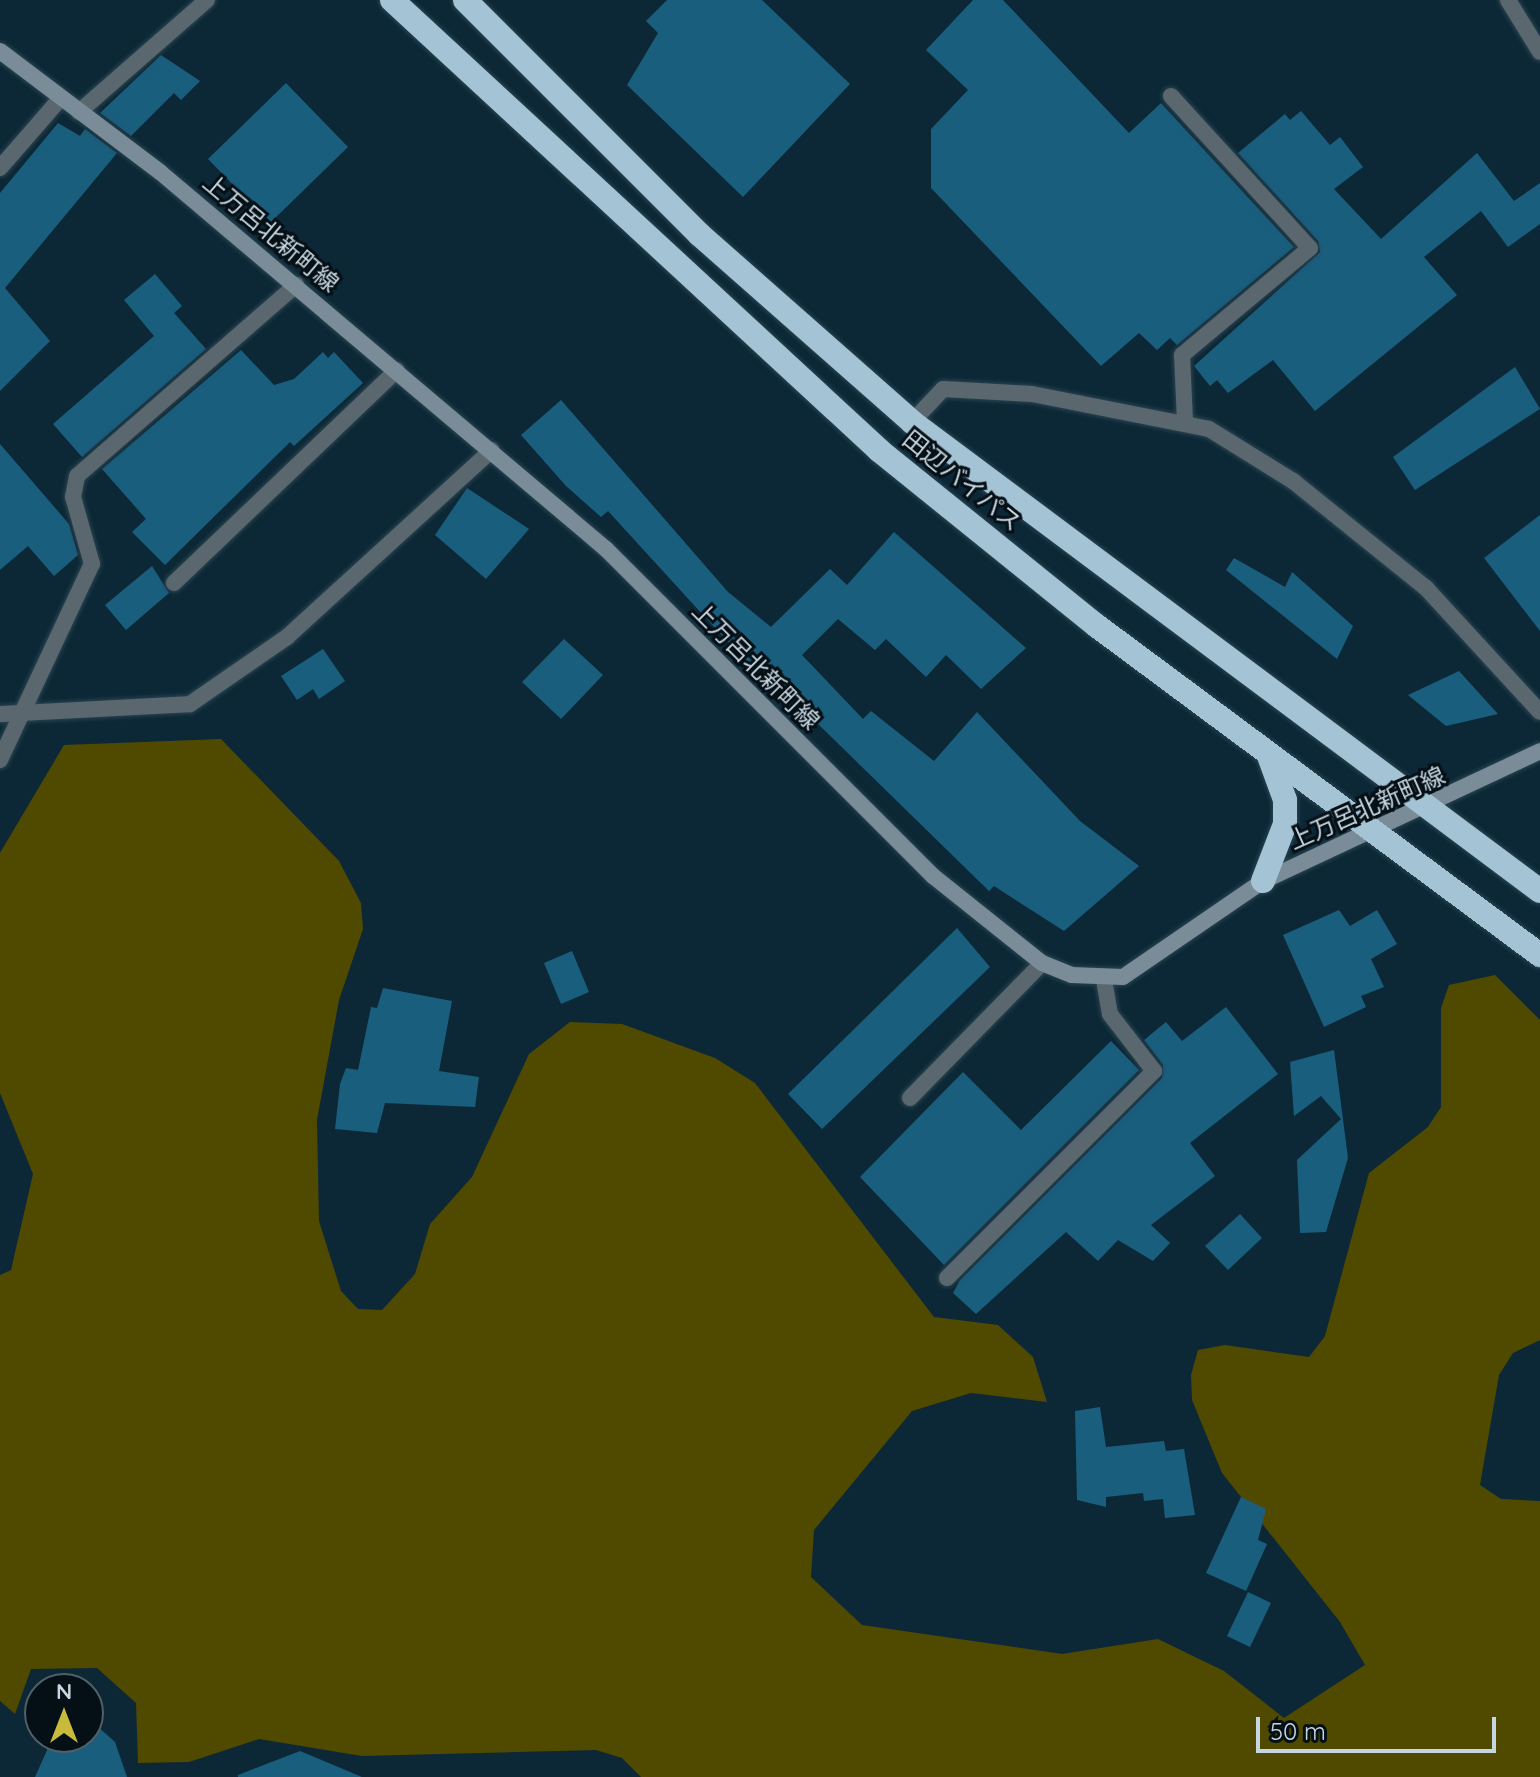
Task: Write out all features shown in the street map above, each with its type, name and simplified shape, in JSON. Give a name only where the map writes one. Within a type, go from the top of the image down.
[{"type":"highway","name":"田辺バイパス","points":[[392,0],[880,451],[1269,755],[1540,955]]},
{"type":"highway","name":"田辺バイパス","points":[[465,0],[700,235],[912,422],[1540,891]]},
{"type":"highway","points":[[1263,881],[1285,824],[1285,800],[1269,755]]},
{"type":"main road","name":"上万呂北新町線","points":[[0,51],[296,285],[606,549],[942,885],[1042,963],[1104,980],[1141,968],[1263,881],[1370,831],[1431,808],[1540,751]]},
{"type":"street","points":[[79,112],[207,0]]},
{"type":"street","points":[[1508,0],[1540,52]]},
{"type":"street","points":[[1171,96],[1310,248],[1182,355],[1185,422]]},
{"type":"street","points":[[0,168],[60,99]]},
{"type":"street","points":[[0,760],[8,716],[92,564],[73,497],[77,476],[296,285]]},
{"type":"street","points":[[174,583],[397,370]]},
{"type":"street","points":[[912,422],[943,389],[1032,394],[1209,429],[1281,473],[1361,532],[1426,588],[1540,712]]},
{"type":"street","points":[[8,716],[57,709],[190,704],[287,637],[492,450]]},
{"type":"street","points":[[910,1098],[1042,963]]},
{"type":"street","points":[[947,1278],[1154,1071],[1110,1014],[1104,980]]},
{"type":"shaded area","points":[[221,739],[339,861],[361,903],[363,929],[339,1000],[317,1120],[319,1221],[341,1291],[358,1309],[382,1310],[415,1274],[430,1224],[472,1177],[529,1054],[570,1022],[622,1024],[715,1058],[755,1083],[934,1317],[998,1325],[1033,1357],[1047,1402],[971,1393],[912,1411],[814,1530],[811,1577],[862,1625],[1062,1654],[1158,1639],[1224,1671],[1284,1718],[1365,1665],[1340,1622],[1222,1473],[1192,1400],[1191,1375],[1198,1350],[1225,1345],[1309,1357],[1325,1336],[1369,1173],[1428,1127],[1441,1107],[1441,1008],[1449,985],[1495,975],[1540,1020],[1540,1340],[1513,1353],[1499,1375],[1480,1485],[1501,1499],[1540,1501],[1540,1777],[641,1777],[622,1758],[596,1750],[362,1756],[259,1739],[189,1762],[138,1763],[136,1703],[97,1668],[31,1669],[30,1673],[24,1673],[24,1689],[15,1714],[0,1701],[0,1275],[11,1270],[33,1174],[0,1093],[0,853],[64,745]]},
{"type":"building","points":[[667,0],[762,0],[850,84],[743,197],[627,85],[658,33],[646,21]]},
{"type":"building","points":[[973,0],[1003,0],[1129,133],[1161,103],[1294,247],[1177,345],[1170,338],[1157,350],[1139,333],[1101,366],[931,188],[931,129],[968,90],[926,50]]},
{"type":"building","points":[[161,55],[200,81],[181,100],[174,93],[131,136],[100,113]]},
{"type":"building","points":[[286,83],[348,147],[270,223],[208,159]]},
{"type":"building","points":[[1301,111],[1330,145],[1340,137],[1363,167],[1334,189],[1381,239],[1477,153],[1514,201],[1540,183],[1540,224],[1508,247],[1481,211],[1424,257],[1457,295],[1315,411],[1273,360],[1228,393],[1217,380],[1210,386],[1194,366],[1320,252],[1318,241],[1238,153],[1285,114],[1290,120]]},
{"type":"building","points":[[58,123],[80,136],[85,129],[117,153],[5,288],[50,341],[0,391],[0,193]]},
{"type":"building","points":[[155,274],[182,306],[174,313],[206,349],[82,457],[53,424],[154,336],[124,300]]},
{"type":"building","points":[[241,350],[274,385],[294,379],[323,352],[328,358],[334,352],[363,383],[294,446],[290,442],[165,565],[132,532],[146,519],[102,469]]},
{"type":"building","points":[[1515,367],[1540,409],[1415,490],[1393,457]]},
{"type":"building","points":[[561,400],[728,592],[771,627],[830,569],[847,585],[894,532],[1026,648],[981,689],[946,655],[926,677],[886,639],[875,650],[838,619],[802,655],[863,719],[871,711],[934,761],[977,712],[1080,821],[1139,866],[1064,931],[994,886],[989,891],[817,723],[809,731],[608,511],[601,517],[566,486],[521,435]]},
{"type":"building","points":[[0,444],[69,524],[78,555],[54,576],[28,546],[0,570]]},
{"type":"building","points":[[467,488],[529,529],[486,579],[435,535]]},
{"type":"building","points":[[1540,515],[1540,631],[1484,558]]},
{"type":"building","points":[[1234,558],[1285,587],[1292,572],[1353,626],[1337,659],[1226,570]]},
{"type":"building","points":[[152,566],[169,593],[126,630],[105,605]]},
{"type":"building","points":[[564,639],[603,675],[561,719],[522,682]]},
{"type":"building","points":[[323,649],[345,681],[319,699],[313,689],[297,700],[281,676]]},
{"type":"building","points":[[1459,671],[1498,714],[1446,726],[1408,695]]},
{"type":"building","points":[[1339,910],[1350,926],[1377,910],[1397,944],[1371,959],[1384,987],[1361,996],[1366,1007],[1324,1027],[1283,935]]},
{"type":"building","points":[[957,928],[990,967],[822,1129],[788,1094]]},
{"type":"building","points":[[572,951],[589,992],[561,1004],[544,963]]},
{"type":"building","points":[[383,988],[452,1001],[439,1071],[479,1077],[475,1107],[385,1103],[377,1133],[335,1129],[340,1084],[346,1068],[358,1070],[371,1007],[377,1008]]},
{"type":"building","points":[[1226,1007],[1278,1074],[1190,1143],[1215,1176],[1151,1225],[1170,1243],[1153,1261],[1118,1240],[1098,1261],[1066,1232],[976,1314],[953,1293],[960,1280],[1162,1078],[1163,1065],[1144,1040],[1166,1022],[1182,1041]]},
{"type":"building","points":[[1111,1041],[1139,1070],[944,1265],[860,1177],[963,1072],[1021,1130]]},
{"type":"building","points":[[1334,1050],[1348,1158],[1326,1232],[1300,1233],[1297,1160],[1341,1119],[1321,1096],[1294,1116],[1290,1062]]},
{"type":"building","points":[[1240,1214],[1262,1238],[1228,1270],[1205,1246]]},
{"type":"building","points":[[1100,1407],[1106,1447],[1164,1441],[1166,1451],[1184,1449],[1195,1515],[1165,1518],[1163,1499],[1144,1501],[1143,1493],[1106,1497],[1106,1507],[1077,1500],[1075,1411]]},
{"type":"building","points":[[1241,1497],[1266,1509],[1258,1540],[1267,1544],[1246,1591],[1206,1573]]},
{"type":"building","points":[[1248,1592],[1271,1603],[1250,1647],[1227,1636]]},
{"type":"building","points":[[104,1732],[115,1742],[127,1777],[35,1777],[46,1753],[104,1753]]},
{"type":"building","points":[[300,1751],[362,1777],[238,1777],[238,1775]]}]
